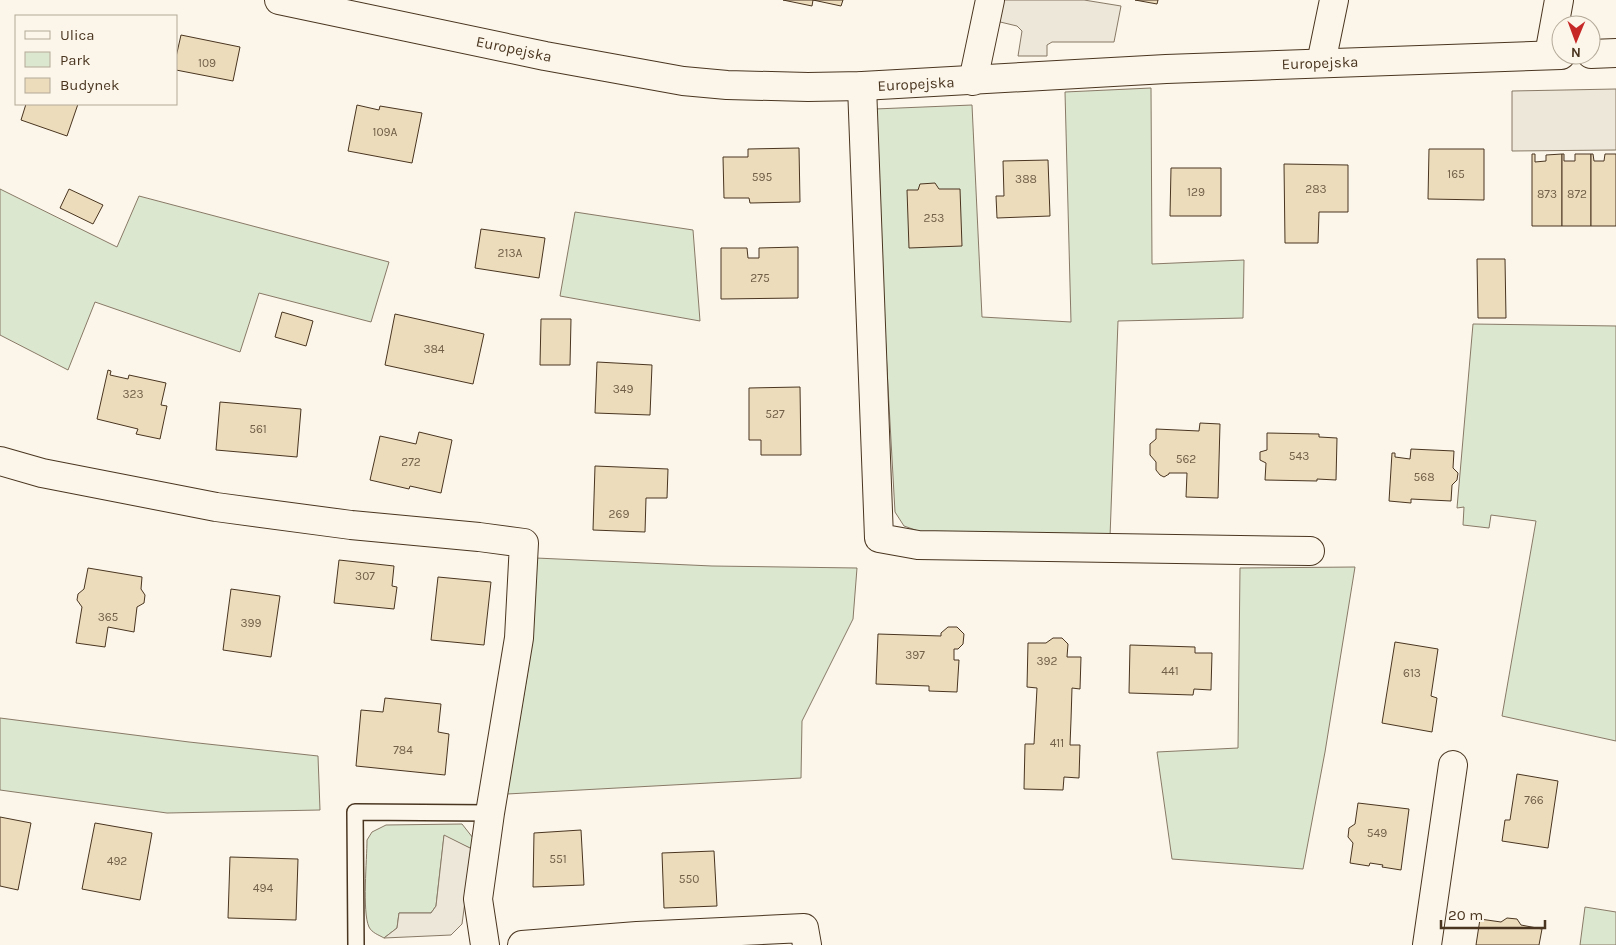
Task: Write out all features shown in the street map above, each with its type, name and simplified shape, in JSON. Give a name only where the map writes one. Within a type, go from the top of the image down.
[{"type":"street","name":"Europejska","points":[[279,0],[545,56],[683,81],[727,85],[862,86],[1166,69],[1551,55]]},
{"type":"street","points":[[973,81],[990,0]]},
{"type":"street","points":[[1321,63],[1334,0]]},
{"type":"street","points":[[1558,15],[1559,0]]},
{"type":"street","points":[[1601,54],[1616,53]]},
{"type":"street","points":[[862,86],[879,538],[918,544],[1310,551]]},
{"type":"street","points":[[0,461],[42,473],[216,507],[351,525],[480,537],[524,544],[520,638],[490,813],[478,899],[485,945]]},
{"type":"street","points":[[1427,945],[1453,764]]},
{"type":"street","points":[[522,945],[636,936],[804,928],[807,945]]},
{"type":"lane","points":[[356,945],[355,812],[490,813]]},
{"type":"green space","points":[[1151,88],[1152,264],[1244,260],[1243,318],[1118,321],[1110,537],[921,532],[904,526],[895,512],[875,109],[972,105],[982,317],[1071,322],[1065,92]]},
{"type":"green space","points":[[0,189],[117,247],[139,196],[389,262],[371,322],[259,293],[240,352],[95,302],[68,370],[0,335]]},
{"type":"green space","points":[[575,212],[693,230],[700,321],[560,296]]},
{"type":"green space","points":[[1473,324],[1616,326],[1616,741],[1502,716],[1536,521],[1491,515],[1489,528],[1463,525],[1464,507],[1457,508]]},
{"type":"green space","points":[[536,558],[712,566],[857,568],[853,619],[802,721],[801,778],[507,794],[528,670]]},
{"type":"green space","points":[[1355,567],[1325,752],[1303,869],[1172,859],[1157,752],[1238,748],[1240,568]]},
{"type":"green space","points":[[0,718],[318,756],[320,810],[167,813],[0,790]]},
{"type":"green space","points":[[462,824],[473,838],[472,849],[444,836],[436,906],[431,913],[399,913],[397,928],[384,938],[372,931],[367,920],[365,898],[367,840],[372,832],[386,825]]},
{"type":"green space","points":[[1585,907],[1616,912],[1616,945],[1580,945]]},
{"type":"shaded area","points":[[1001,0],[1084,0],[1121,6],[1114,42],[1052,42],[1047,45],[1047,56],[1018,56],[1022,31],[1017,26],[996,21]]},
{"type":"shaded area","points":[[1616,89],[1616,150],[1512,151],[1512,91]]},
{"type":"shaded area","points":[[444,835],[472,849],[462,924],[451,935],[384,938],[397,928],[399,913],[431,913],[436,906]]},
{"type":"building","points":[[783,0],[813,0],[812,6]]},
{"type":"building","points":[[813,0],[843,0],[841,6]]},
{"type":"building","points":[[1135,0],[1158,0],[1157,4]]},
{"type":"building","points":[[181,35],[240,47],[233,81],[178,70],[178,48]]},
{"type":"building","points":[[26,105],[78,105],[67,136],[21,120]]},
{"type":"building","points":[[357,105],[379,110],[380,106],[422,113],[412,163],[348,151]]},
{"type":"building","points":[[799,148],[800,202],[750,203],[749,198],[724,198],[723,157],[748,157],[748,149]]},
{"type":"building","points":[[1429,149],[1484,149],[1484,200],[1428,199]]},
{"type":"building","points":[[1532,154],[1535,154],[1535,162],[1546,161],[1546,155],[1562,154],[1562,226],[1532,226]]},
{"type":"building","points":[[1562,154],[1564,154],[1564,161],[1575,161],[1575,154],[1591,154],[1591,226],[1562,226]]},
{"type":"building","points":[[1591,154],[1593,154],[1594,161],[1604,161],[1605,154],[1616,154],[1616,226],[1591,226]]},
{"type":"building","points":[[1048,160],[1050,216],[997,218],[996,196],[1004,196],[1003,161]]},
{"type":"building","points":[[1284,164],[1348,165],[1348,212],[1319,212],[1318,243],[1285,243]]},
{"type":"building","points":[[1171,168],[1221,168],[1221,216],[1170,216]]},
{"type":"building","points":[[935,183],[939,189],[960,189],[962,246],[909,248],[907,190],[918,190],[920,184]]},
{"type":"building","points":[[69,189],[103,205],[93,224],[60,208]]},
{"type":"building","points":[[481,229],[545,238],[539,278],[475,268]]},
{"type":"building","points":[[798,247],[798,298],[721,299],[721,248],[747,248],[748,258],[759,258],[759,248]]},
{"type":"building","points":[[1477,259],[1505,259],[1506,318],[1478,318]]},
{"type":"building","points":[[282,312],[313,321],[306,346],[275,337]]},
{"type":"building","points":[[395,314],[484,334],[473,384],[385,365]]},
{"type":"building","points":[[541,319],[571,319],[570,365],[540,365]]},
{"type":"building","points":[[597,362],[652,365],[650,415],[595,413]]},
{"type":"building","points":[[108,370],[111,371],[110,375],[128,379],[129,375],[166,383],[161,405],[167,406],[160,439],[136,434],[138,429],[97,419]]},
{"type":"building","points":[[800,387],[801,455],[761,455],[761,440],[749,440],[749,388]]},
{"type":"building","points":[[220,402],[301,409],[297,457],[216,450]]},
{"type":"building","points":[[1200,423],[1220,424],[1218,498],[1186,497],[1187,473],[1169,473],[1164,477],[1156,470],[1156,462],[1150,455],[1150,444],[1156,439],[1156,429],[1199,431]]},
{"type":"building","points":[[419,432],[452,440],[441,493],[410,486],[409,489],[370,480],[380,436],[416,444]]},
{"type":"building","points":[[1267,433],[1319,434],[1319,437],[1337,438],[1336,480],[1265,480],[1266,463],[1260,460],[1260,452],[1267,450]]},
{"type":"building","points":[[1411,449],[1454,451],[1453,468],[1458,473],[1457,480],[1452,485],[1451,501],[1411,499],[1411,503],[1389,501],[1392,453],[1395,453],[1395,457],[1410,459]]},
{"type":"building","points":[[595,466],[668,469],[667,498],[646,498],[645,532],[593,530]]},
{"type":"building","points":[[339,560],[394,566],[392,586],[397,587],[394,609],[334,603]]},
{"type":"building","points":[[88,568],[142,577],[141,589],[145,595],[144,603],[137,607],[134,632],[108,627],[105,647],[76,643],[82,607],[77,600],[78,594],[84,589]]},
{"type":"building","points":[[438,577],[491,582],[484,645],[431,640]]},
{"type":"building","points":[[231,589],[280,596],[271,657],[223,650]]},
{"type":"building","points":[[948,627],[957,627],[964,634],[963,644],[958,649],[954,649],[954,660],[959,660],[957,692],[929,691],[929,686],[876,684],[878,634],[941,636],[941,633]]},
{"type":"building","points":[[1053,638],[1062,638],[1068,644],[1067,657],[1081,657],[1080,689],[1072,688],[1070,745],[1080,745],[1079,778],[1064,777],[1063,790],[1024,789],[1025,744],[1034,744],[1037,688],[1027,687],[1028,643],[1046,643]]},
{"type":"building","points":[[1395,642],[1438,649],[1431,696],[1437,698],[1432,732],[1382,723]]},
{"type":"building","points":[[1130,645],[1195,647],[1195,653],[1212,653],[1211,690],[1194,689],[1193,695],[1129,693]]},
{"type":"building","points":[[385,698],[441,704],[438,732],[449,734],[445,775],[356,766],[361,710],[383,712]]},
{"type":"building","points":[[1517,774],[1558,781],[1548,848],[1502,841],[1505,820],[1510,820]]},
{"type":"building","points":[[1358,803],[1409,809],[1401,870],[1370,863],[1369,866],[1350,863],[1353,843],[1348,837],[1349,828],[1355,824]]},
{"type":"building","points":[[0,817],[31,823],[18,890],[0,886]]},
{"type":"building","points":[[95,823],[152,833],[140,900],[82,889]]},
{"type":"building","points":[[581,830],[584,885],[533,887],[534,833]]},
{"type":"building","points":[[714,851],[717,906],[664,908],[662,853]]},
{"type":"building","points":[[230,857],[298,859],[296,920],[228,918]]},
{"type":"building","points":[[1507,918],[1517,919],[1521,925],[1542,929],[1539,945],[1476,945],[1480,919],[1501,922]]}]
